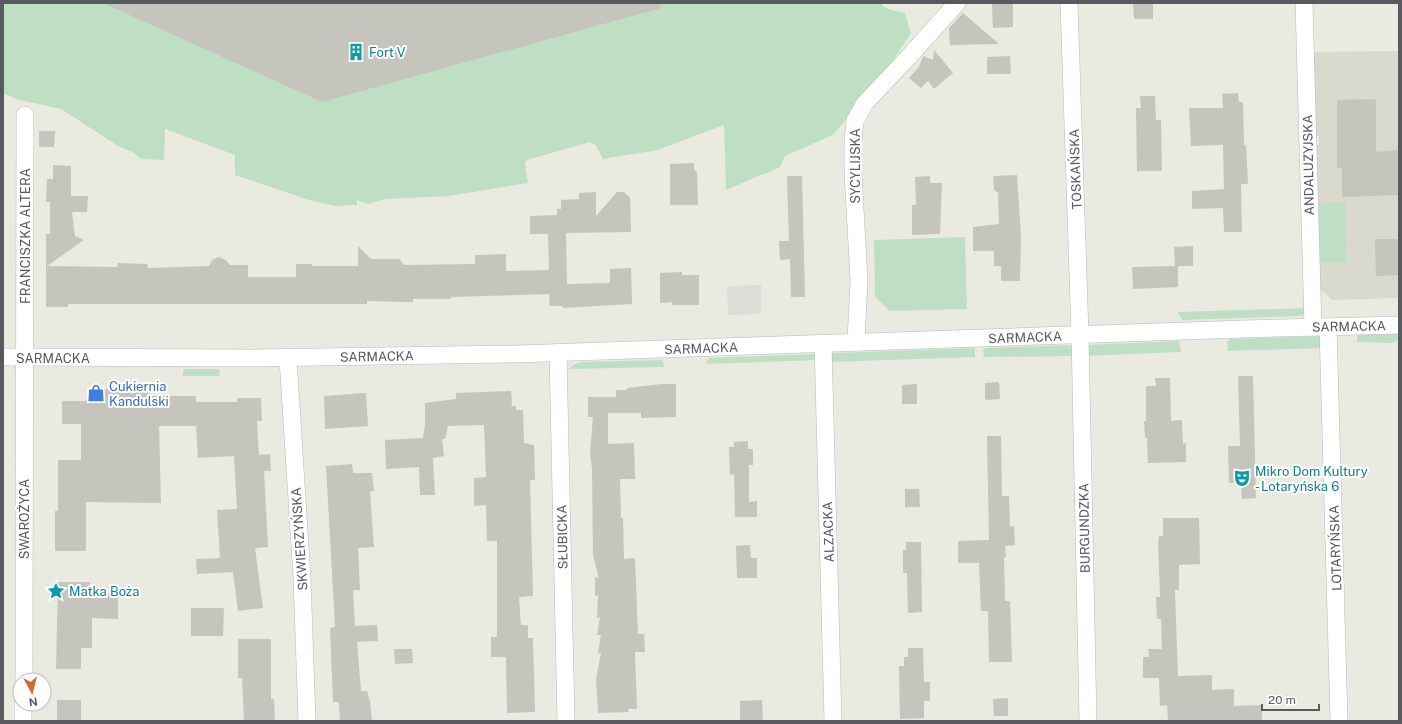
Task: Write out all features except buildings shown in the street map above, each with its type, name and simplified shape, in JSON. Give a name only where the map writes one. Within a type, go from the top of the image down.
[{"type":"street","name":"SYCYLIJSKA","points":[[856,342],[859,280],[853,173],[855,121],[865,103],[957,3]]},
{"type":"street","name":"TOSKAŃSKA","points":[[1069,3],[1080,335]]},
{"type":"street","name":"ANDALUZYJSKA","points":[[1304,3],[1320,327]]},
{"type":"street","name":"FRANCISZKA ALTERA","points":[[25,115],[25,357]]},
{"type":"street","name":"SARMACKA","points":[[3,357],[288,358],[558,353],[1399,325]]},
{"type":"street","name":"LOTARYŃSKA","points":[[1320,327],[1339,721]]},
{"type":"street","name":"BURGUNDZKA","points":[[1080,335],[1088,721]]},
{"type":"street","name":"ALZACKA","points":[[823,343],[833,721]]},
{"type":"street","name":"SŁUBICKA","points":[[558,353],[566,721]]},
{"type":"street","name":"SWAROŻYCA","points":[[24,672],[25,357]]},
{"type":"street","name":"SKWIERZYŃSKA","points":[[288,358],[302,578],[307,721]]},
{"type":"shaded area","points":[[1399,51],[1399,298],[1332,300],[1316,285],[1313,146],[1319,145],[1319,136],[1313,136],[1312,52]]},
{"type":"shaded area","points":[[761,285],[761,314],[728,315],[727,286]]},
{"type":"green space","points":[[3,3],[881,3],[885,8],[905,13],[911,33],[882,77],[833,135],[785,156],[780,167],[726,190],[724,125],[658,150],[603,159],[596,146],[590,142],[527,160],[525,163],[528,183],[449,196],[386,199],[368,204],[357,200],[357,205],[335,206],[309,200],[235,175],[235,155],[165,129],[164,160],[141,159],[134,153],[118,146],[61,109],[16,99],[3,93]]},
{"type":"green space","points":[[1345,202],[1347,262],[1316,263],[1314,204]]},
{"type":"green space","points":[[965,237],[967,309],[890,311],[875,297],[874,240]]},
{"type":"green space","points":[[1306,308],[1303,315],[1299,316],[1182,320],[1178,312]]},
{"type":"green space","points":[[1399,334],[1399,339],[1392,343],[1357,342],[1357,335]]},
{"type":"green space","points":[[1320,336],[1322,339],[1322,348],[1228,351],[1227,342],[1230,339]]},
{"type":"green space","points":[[1179,341],[1181,352],[1083,356],[1085,345]]},
{"type":"green space","points":[[1069,345],[1073,349],[1073,356],[984,357],[983,350],[986,348]]},
{"type":"green space","points":[[975,349],[975,357],[830,362],[831,354],[834,353]]},
{"type":"green space","points":[[816,354],[818,360],[706,364],[709,358]]},
{"type":"green space","points":[[663,361],[664,367],[569,369],[575,364],[583,362]]},
{"type":"green space","points":[[185,369],[219,369],[220,376],[183,376],[183,371]]},
{"type":"place","name":"Fort V","points":[[356,52]]},
{"type":"place","name":"Cukiernia Kandulski","points":[[96,393]]},
{"type":"place","name":"Mikro Dom Kultury - Lotaryńska 6","points":[[1242,478]]},
{"type":"place","name":"Matka Boża","points":[[56,591]]}]
